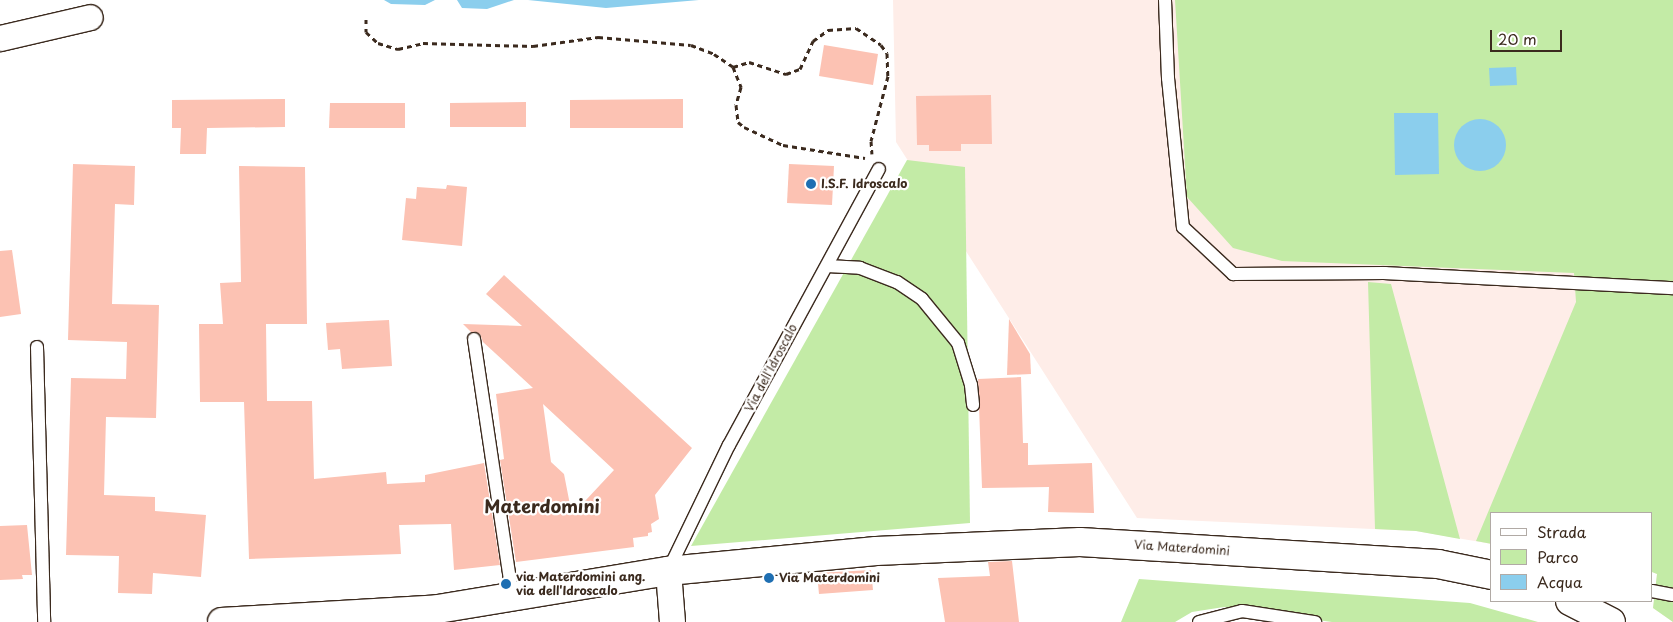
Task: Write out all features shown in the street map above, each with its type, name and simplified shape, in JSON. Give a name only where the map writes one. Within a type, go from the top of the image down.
[{"type":"street","points":[[0,38],[90,17]]},
{"type":"street","name":"Via Materdomini","points":[[222,622],[438,609],[514,598],[668,571],[876,551],[1080,542],[1438,564],[1490,575]]},
{"type":"street","points":[[668,571],[672,622]]},
{"type":"street","points":[[1572,602],[1611,622]]},
{"type":"lane","points":[[1165,0],[1168,78],[1183,227],[1233,274],[1385,273],[1673,288]]},
{"type":"lane","name":"Via dell'Idroscalo","points":[[668,571],[729,445],[826,266],[876,167]]},
{"type":"lane","points":[[826,266],[860,268],[897,282],[922,299],[958,343],[971,385],[973,405]]},
{"type":"lane","points":[[474,339],[514,598]]},
{"type":"lane","points":[[37,346],[44,622]]},
{"type":"lane","points":[[1653,591],[1673,595]]},
{"type":"lane","points":[[1199,622],[1242,611],[1315,622]]},
{"type":"path","points":[[366,19],[366,32],[378,43],[398,49],[423,43],[533,46],[575,39],[625,38],[692,45],[714,54],[733,67],[741,87],[736,105],[738,122],[744,127],[783,145],[864,158],[876,167]]},
{"type":"path","points":[[733,67],[749,62],[786,74],[793,72],[800,69],[813,41],[828,30],[843,26],[856,28],[880,44],[887,53],[888,76],[871,141],[876,167]]},
{"type":"shaded area","points":[[893,0],[1673,0],[1673,622],[1653,608],[1657,574],[1653,572],[1653,512],[1490,512],[1490,544],[1416,531],[1137,518],[896,142]]},
{"type":"green space","points":[[1175,0],[1673,0],[1673,622],[1653,608],[1657,574],[1653,572],[1653,512],[1490,512],[1490,544],[1476,541],[1576,302],[1574,273],[1282,261],[1233,248],[1187,197]]},
{"type":"green space","points":[[907,160],[965,167],[970,523],[691,546]]},
{"type":"green space","points":[[1368,282],[1391,284],[1460,539],[1416,531],[1375,529]]},
{"type":"green space","points":[[1139,579],[1470,603],[1538,622],[1332,622],[1224,607],[1192,612],[1175,622],[1121,622]]},
{"type":"water","points":[[384,0],[435,0],[425,5],[391,4]]},
{"type":"water","points":[[457,0],[514,0],[487,9],[462,8]]},
{"type":"water","points":[[528,0],[699,0],[606,8]]},
{"type":"water","points":[[1516,67],[1517,85],[1490,86],[1489,68]]},
{"type":"water","points":[[1394,113],[1438,113],[1439,174],[1395,175]]},
{"type":"water","points":[[1475,119],[1485,119],[1499,126],[1506,140],[1506,150],[1499,164],[1485,171],[1475,171],[1465,167],[1458,160],[1454,150],[1454,140],[1458,130],[1465,123]]},
{"type":"building","points":[[824,45],[878,54],[873,85],[819,76]]},
{"type":"building","points":[[991,95],[992,144],[961,144],[961,151],[929,151],[929,145],[917,145],[916,96]]},
{"type":"building","points":[[285,99],[285,127],[207,128],[206,154],[180,154],[181,128],[172,128],[172,100]]},
{"type":"building","points":[[683,99],[683,128],[570,128],[570,100]]},
{"type":"building","points":[[526,102],[526,127],[450,127],[450,103]]},
{"type":"building","points":[[330,103],[405,103],[405,128],[329,128]]},
{"type":"building","points":[[73,164],[135,166],[134,205],[115,204],[112,304],[159,305],[156,418],[106,417],[104,495],[155,497],[155,511],[206,515],[201,577],[153,573],[152,594],[118,593],[119,556],[66,555],[71,378],[126,379],[127,342],[68,340]]},
{"type":"building","name":"I.S.F. Idroscalo","points":[[789,164],[834,166],[832,205],[787,203]]},
{"type":"building","points":[[239,166],[305,167],[307,324],[266,324],[267,401],[312,401],[314,479],[386,472],[387,484],[425,482],[425,475],[484,463],[500,565],[454,570],[451,524],[399,525],[401,554],[249,559],[244,402],[200,402],[199,324],[223,324],[220,283],[241,282]]},
{"type":"building","points":[[447,185],[467,187],[462,246],[402,240],[406,198],[416,199],[417,187],[446,189]]},
{"type":"building","points":[[12,250],[21,314],[0,317],[0,251]]},
{"type":"building","points":[[504,275],[692,448],[655,495],[659,519],[651,524],[652,532],[648,533],[648,536],[633,538],[634,547],[516,562],[500,460],[504,459],[496,394],[533,388],[483,342],[480,334],[471,332],[463,324],[522,326],[486,294]],"holes":[[[543,404],[614,470],[572,515],[564,474],[551,462]]]},
{"type":"building","points":[[1009,319],[1030,354],[1031,374],[1007,375]]},
{"type":"building","points":[[389,320],[392,366],[342,369],[340,349],[328,350],[326,323]]},
{"type":"building","points":[[1021,377],[1023,443],[1028,443],[1028,465],[1092,463],[1094,513],[1048,512],[1049,487],[982,488],[978,379]]},
{"type":"building","points":[[27,525],[32,575],[22,575],[23,579],[0,580],[0,526]]},
{"type":"building","points":[[1012,561],[1019,622],[945,622],[938,578],[990,576],[988,562]]},
{"type":"building","points":[[871,570],[873,590],[819,594],[817,573]]},
{"type":"place","name":"I.S.F. Idroscalo","points":[[811,184]]},
{"type":"place","name":"Via Materdomini","points":[[769,578]]},
{"type":"place","name":"via Materdomini ang. via dell'Idroscalo","points":[[506,584]]},
{"type":"district","name":"Materdomini","points":[[542,506]]}]
